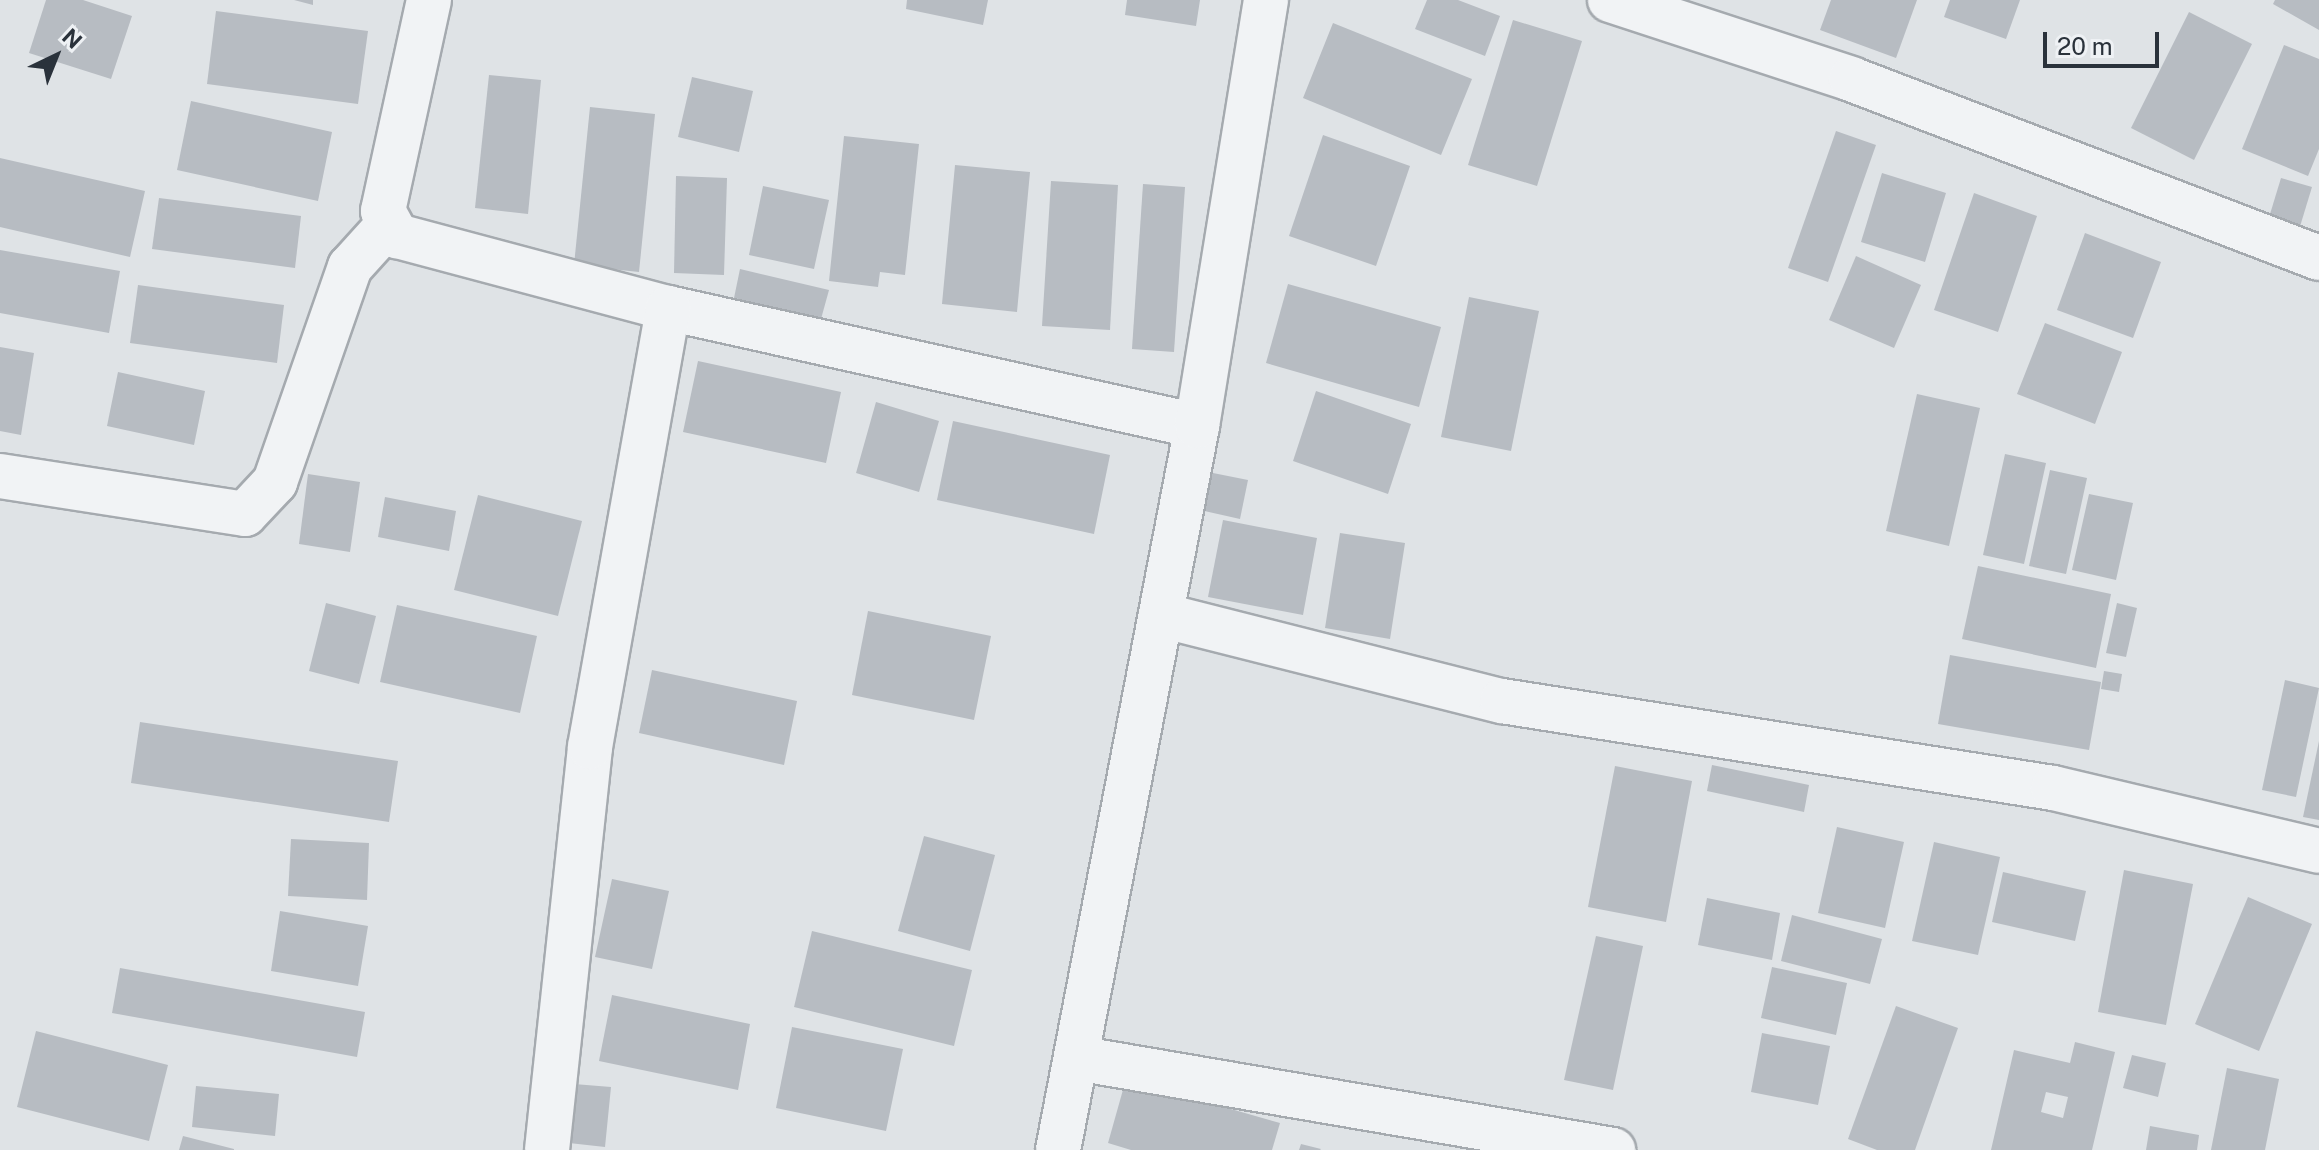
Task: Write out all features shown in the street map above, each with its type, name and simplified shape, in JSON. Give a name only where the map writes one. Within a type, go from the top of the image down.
[{"type":"street","points":[[429,0],[383,211],[388,225],[397,236],[668,308],[1197,426]]},
{"type":"street","points":[[1058,1150],[1197,426],[1266,0]]},
{"type":"street","points":[[1610,0],[1851,79],[2319,258]]},
{"type":"street","points":[[0,476],[245,514],[275,482],[350,267],[388,225]]},
{"type":"street","points":[[547,1150],[590,747],[668,308]]},
{"type":"street","points":[[1161,615],[1502,701],[2053,788],[2319,851]]},
{"type":"street","points":[[1076,1058],[1613,1150]]},
{"type":"building","points":[[46,0],[83,0],[132,16],[111,79],[29,53]]},
{"type":"building","points":[[294,0],[313,0],[313,5]]},
{"type":"building","points":[[907,0],[988,0],[983,25],[906,9]]},
{"type":"building","points":[[1127,0],[1200,0],[1196,26],[1125,15]]},
{"type":"building","points":[[1427,0],[1458,0],[1500,16],[1485,56],[1415,29]]},
{"type":"building","points":[[1831,0],[1917,0],[1896,58],[1820,30]]},
{"type":"building","points":[[1950,0],[2020,0],[2006,39],[1944,17]]},
{"type":"building","points":[[2275,0],[2319,0],[2319,30],[2273,4]]},
{"type":"building","points":[[216,11],[368,31],[358,104],[207,84]]},
{"type":"building","points":[[2189,12],[2252,44],[2194,160],[2131,128]]},
{"type":"building","points":[[1513,20],[1582,41],[1537,186],[1468,165]]},
{"type":"building","points":[[1333,23],[1472,79],[1441,155],[1303,98]]},
{"type":"building","points":[[2284,45],[2319,59],[2319,149],[2308,176],[2242,149]]},
{"type":"building","points":[[489,75],[541,80],[528,214],[475,208]]},
{"type":"building","points":[[692,77],[753,91],[739,152],[678,137]]},
{"type":"building","points":[[191,101],[332,132],[318,201],[177,170]]},
{"type":"building","points":[[590,107],[655,114],[639,272],[574,265]]},
{"type":"building","points":[[1836,131],[1876,145],[1828,282],[1788,268]]},
{"type":"building","points":[[1323,135],[1410,166],[1376,266],[1289,236]]},
{"type":"building","points":[[844,136],[919,144],[905,275],[880,272],[878,287],[829,281]]},
{"type":"building","points":[[0,158],[145,191],[130,257],[0,227]]},
{"type":"building","points":[[955,165],[1030,172],[1017,312],[942,304]]},
{"type":"building","points":[[1882,173],[1946,193],[1925,262],[1861,242]]},
{"type":"building","points":[[676,176],[727,178],[724,275],[674,273]]},
{"type":"building","points":[[2281,178],[2312,187],[2298,233],[2267,224]]},
{"type":"building","points":[[1051,181],[1118,185],[1110,330],[1042,326]]},
{"type":"building","points":[[1143,184],[1185,187],[1174,352],[1132,349]]},
{"type":"building","points":[[763,186],[829,200],[814,269],[749,255]]},
{"type":"building","points":[[1974,193],[2037,216],[1998,332],[1934,310]]},
{"type":"building","points":[[159,198],[301,216],[295,268],[152,249]]},
{"type":"building","points":[[2085,233],[2161,262],[2133,338],[2057,310]]},
{"type":"building","points":[[0,250],[120,271],[109,333],[0,313]]},
{"type":"building","points":[[1856,256],[1921,285],[1894,348],[1829,320]]},
{"type":"building","points":[[740,269],[829,290],[821,319],[734,298]]},
{"type":"building","points":[[1288,284],[1441,327],[1419,407],[1266,363]]},
{"type":"building","points":[[138,285],[284,305],[277,363],[130,343]]},
{"type":"building","points":[[1469,297],[1539,311],[1511,451],[1441,437]]},
{"type":"building","points":[[2045,323],[2122,352],[2095,424],[2017,394]]},
{"type":"building","points":[[0,347],[34,353],[21,435],[0,431]]},
{"type":"building","points":[[698,361],[841,392],[826,463],[683,432]]},
{"type":"building","points":[[118,372],[205,391],[194,445],[107,426]]},
{"type":"building","points":[[1316,391],[1411,424],[1388,494],[1293,461]]},
{"type":"building","points":[[1917,394],[1980,408],[1949,546],[1886,531]]},
{"type":"building","points":[[876,402],[939,421],[919,492],[856,473]]},
{"type":"building","points":[[953,421],[1110,455],[1094,534],[937,500]]},
{"type":"building","points":[[2005,454],[2046,463],[2024,564],[1983,555]]},
{"type":"building","points":[[2050,470],[2087,478],[2066,574],[2029,566]]},
{"type":"building","points":[[1208,472],[1248,480],[1240,519],[1200,510]]},
{"type":"building","points":[[308,474],[360,482],[350,552],[299,544]]},
{"type":"building","points":[[2089,494],[2133,503],[2116,580],[2072,570]]},
{"type":"building","points":[[478,495],[582,521],[558,616],[454,590]]},
{"type":"building","points":[[385,497],[456,511],[449,551],[378,537]]},
{"type":"building","points":[[1223,520],[1317,538],[1303,615],[1208,597]]},
{"type":"building","points":[[1340,533],[1405,543],[1390,639],[1325,628]]},
{"type":"building","points":[[1978,566],[2111,594],[2096,668],[1962,639]]},
{"type":"building","points":[[326,603],[376,616],[359,684],[309,671]]},
{"type":"building","points":[[2117,603],[2137,608],[2126,657],[2106,653]]},
{"type":"building","points":[[397,605],[537,636],[520,713],[380,682]]},
{"type":"building","points":[[868,611],[991,636],[974,720],[852,695]]},
{"type":"building","points":[[1950,655],[2101,682],[2089,750],[1938,724]]},
{"type":"building","points":[[652,670],[797,701],[784,765],[639,733]]},
{"type":"building","points":[[2104,671],[2122,674],[2119,692],[2101,689]]},
{"type":"building","points":[[2285,680],[2319,688],[2296,797],[2262,790]]},
{"type":"building","points":[[140,722],[398,761],[389,822],[131,783]]},
{"type":"building","points":[[2319,741],[2319,820],[2303,817]]},
{"type":"building","points":[[1712,765],[1809,785],[1804,812],[1707,791]]},
{"type":"building","points":[[1615,766],[1692,781],[1666,922],[1588,907]]},
{"type":"building","points":[[1837,827],[1904,842],[1885,928],[1818,913]]},
{"type":"building","points":[[924,836],[995,855],[970,951],[898,931]]},
{"type":"building","points":[[291,839],[369,843],[367,900],[288,896]]},
{"type":"building","points":[[1934,842],[2000,857],[1978,955],[1912,941]]},
{"type":"building","points":[[2124,870],[2193,884],[2166,1025],[2098,1012]]},
{"type":"building","points":[[2003,872],[2086,891],[2075,941],[1992,922]]},
{"type":"building","points":[[612,879],[669,891],[652,969],[595,957]]},
{"type":"building","points":[[2248,897],[2312,924],[2259,1051],[2195,1024]]},
{"type":"building","points":[[1707,898],[1780,913],[1772,960],[1698,945]]},
{"type":"building","points":[[280,911],[368,926],[358,986],[271,971]]},
{"type":"building","points":[[1792,915],[1882,939],[1870,984],[1781,961]]},
{"type":"building","points":[[812,931],[972,970],[954,1046],[794,1007]]},
{"type":"building","points":[[1596,936],[1643,946],[1613,1090],[1564,1080]]},
{"type":"building","points":[[1772,967],[1847,983],[1836,1035],[1761,1018]]},
{"type":"building","points":[[120,968],[365,1012],[357,1057],[112,1013]]},
{"type":"building","points":[[612,995],[750,1024],[738,1090],[599,1061]]},
{"type":"building","points":[[1896,1006],[1958,1028],[1915,1150],[1877,1150],[1848,1139]]},
{"type":"building","points":[[792,1027],[903,1049],[886,1131],[776,1108]]},
{"type":"building","points":[[36,1031],[168,1065],[149,1141],[17,1107]]},
{"type":"building","points":[[1762,1033],[1830,1046],[1818,1105],[1751,1092]]},
{"type":"building","points":[[2075,1042],[2115,1052],[2092,1150],[1991,1150],[2014,1050],[2070,1063]],"holes":[[[2046,1092],[2068,1097],[2063,1118],[2041,1112]]]},
{"type":"building","points":[[2132,1055],[2166,1063],[2158,1097],[2123,1088]]},
{"type":"building","points":[[2227,1068],[2279,1079],[2265,1150],[2211,1150]]},
{"type":"building","points":[[1126,1079],[1280,1123],[1272,1150],[1131,1150],[1108,1143]]},
{"type":"building","points":[[574,1084],[611,1087],[605,1147],[569,1143]]},
{"type":"building","points":[[196,1086],[279,1094],[275,1136],[192,1127]]},
{"type":"building","points":[[2150,1126],[2199,1135],[2197,1150],[2146,1150]]},
{"type":"building","points":[[183,1136],[234,1149],[234,1150],[179,1150]]},
{"type":"building","points":[[1301,1144],[1321,1149],[1299,1150]]}]
